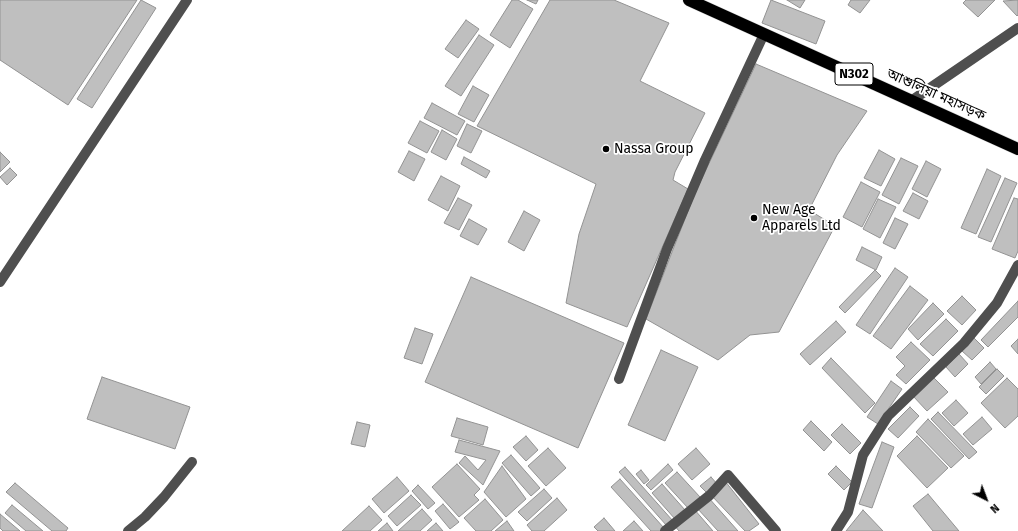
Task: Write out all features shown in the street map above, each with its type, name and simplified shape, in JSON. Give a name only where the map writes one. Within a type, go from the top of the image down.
[{"type":"highway","name":"আশুলিয়া মহাসড়ক","points":[[689,0],[1018,149]]},
{"type":"street","points":[[0,282],[187,0]]},
{"type":"street","points":[[911,101],[1018,28]]},
{"type":"street","points":[[618,379],[679,222],[705,160],[764,34]]},
{"type":"street","points":[[836,531],[848,512],[863,455],[888,416],[964,343],[997,303],[1018,265]]},
{"type":"street","points":[[128,531],[146,517],[192,462]]},
{"type":"street","points":[[665,531],[710,495],[728,475],[776,531]]},
{"type":"building","points":[[0,0],[137,0],[68,105],[0,60]]},
{"type":"building","points":[[141,0],[156,8],[92,108],[77,99]]},
{"type":"building","points":[[512,0],[518,0],[533,9],[510,48],[490,35]]},
{"type":"building","points":[[527,0],[538,0],[536,4]]},
{"type":"building","name":"Nassa Group","points":[[550,0],[614,0],[669,23],[640,81],[705,113],[675,172],[673,180],[688,189],[627,327],[566,303],[579,234],[596,184],[477,126]]},
{"type":"building","points":[[771,0],[825,21],[816,44],[762,23]]},
{"type":"building","points":[[787,0],[805,0],[800,8]]},
{"type":"building","points":[[851,0],[870,0],[860,13],[848,5]]},
{"type":"building","points":[[966,0],[995,0],[978,17],[963,3]]},
{"type":"building","points":[[1018,0],[1018,15],[1017,16],[1003,1]]},
{"type":"building","points":[[466,20],[479,29],[458,58],[445,49]]},
{"type":"building","points":[[479,35],[494,45],[461,96],[445,86]]},
{"type":"building","name":"New Age Apparels Ltd","points":[[756,64],[867,111],[837,155],[809,210],[835,226],[779,332],[750,335],[718,360],[646,319],[695,193]]},
{"type":"building","points":[[473,86],[489,95],[474,122],[458,114]]},
{"type":"building","points":[[432,103],[465,121],[457,135],[424,118]]},
{"type":"building","points":[[420,121],[439,131],[427,153],[408,143]]},
{"type":"building","points":[[467,124],[482,131],[471,153],[457,146]]},
{"type":"building","points":[[442,130],[457,139],[446,160],[431,152]]},
{"type":"building","points":[[879,150],[895,159],[881,186],[864,178]]},
{"type":"building","points":[[409,151],[425,159],[414,181],[398,172]]},
{"type":"building","points":[[0,152],[10,162],[0,172]]},
{"type":"building","points":[[464,157],[490,171],[486,178],[461,164]]},
{"type":"building","points":[[901,158],[918,166],[899,204],[882,195]]},
{"type":"building","points":[[926,161],[941,169],[927,197],[912,189]]},
{"type":"building","points":[[10,168],[17,175],[7,185],[0,177]]},
{"type":"building","points":[[987,169],[1001,176],[976,234],[961,228]]},
{"type":"building","points":[[441,176],[460,186],[448,211],[428,200]]},
{"type":"building","points":[[1005,178],[1017,183],[991,242],[978,237]]},
{"type":"building","points":[[861,182],[880,192],[862,227],[843,217]]},
{"type":"building","points":[[913,193],[928,201],[919,219],[903,211]]},
{"type":"building","points":[[458,198],[472,205],[459,230],[444,223]]},
{"type":"building","points":[[1014,198],[1018,199],[1018,251],[1015,258],[992,249]]},
{"type":"building","points":[[878,199],[896,207],[880,238],[863,229]]},
{"type":"building","points":[[524,211],[540,220],[524,251],[508,242]]},
{"type":"building","points":[[895,218],[908,224],[895,249],[883,243]]},
{"type":"building","points":[[469,219],[487,229],[478,245],[460,236]]},
{"type":"building","points":[[862,247],[882,257],[876,270],[856,260]]},
{"type":"building","points":[[895,268],[908,277],[870,334],[856,325]]},
{"type":"building","points":[[875,270],[881,276],[845,313],[839,307]]},
{"type":"building","points":[[471,277],[624,343],[578,448],[425,382]]},
{"type":"building","points":[[910,286],[928,300],[891,349],[873,336]]},
{"type":"building","points":[[962,296],[976,310],[962,325],[947,311]]},
{"type":"building","points":[[1018,301],[1018,317],[988,347],[981,340]]},
{"type":"building","points":[[933,303],[944,314],[918,340],[908,329]]},
{"type":"building","points":[[946,319],[958,331],[933,356],[920,344]]},
{"type":"building","points":[[836,321],[846,332],[810,365],[800,354]]},
{"type":"building","points":[[415,328],[433,334],[422,364],[404,358]]},
{"type":"building","points":[[974,338],[984,348],[972,360],[962,351]]},
{"type":"building","points":[[1018,339],[1018,354],[1011,346]]},
{"type":"building","points":[[911,342],[930,360],[906,384],[896,375],[905,366],[896,357]]},
{"type":"building","points":[[661,350],[698,367],[665,441],[628,425]]},
{"type":"building","points":[[959,354],[968,364],[955,377],[946,367]]},
{"type":"building","points":[[831,358],[875,403],[865,413],[822,368]]},
{"type":"building","points":[[990,362],[996,369],[981,384],[975,377]]},
{"type":"building","points":[[997,369],[1004,376],[986,394],[979,387]]},
{"type":"building","points":[[102,377],[190,407],[175,449],[87,419]]},
{"type":"building","points":[[933,377],[948,392],[927,411],[913,396]]},
{"type":"building","points":[[1007,378],[1018,389],[1018,416],[1005,428],[981,403]]},
{"type":"building","points":[[891,381],[902,389],[878,424],[867,417]]},
{"type":"building","points":[[956,400],[968,413],[954,426],[942,413]]},
{"type":"building","points":[[910,407],[919,416],[898,438],[888,429]]},
{"type":"building","points":[[938,412],[977,452],[969,459],[931,419]]},
{"type":"building","points":[[982,417],[992,429],[973,445],[963,434]]},
{"type":"building","points":[[457,418],[488,427],[483,445],[451,436]]},
{"type":"building","points":[[928,419],[964,456],[951,468],[916,432]]},
{"type":"building","points":[[811,421],[832,442],[824,451],[803,430]]},
{"type":"building","points":[[357,422],[370,425],[365,447],[351,444]]},
{"type":"building","points":[[842,424],[861,443],[850,454],[831,435]]},
{"type":"building","points":[[526,436],[538,450],[526,461],[513,447]]},
{"type":"building","points":[[917,436],[948,468],[927,488],[897,456]]},
{"type":"building","points":[[459,440],[500,451],[483,485],[459,463],[465,456],[478,470],[486,460],[455,452]]},
{"type":"building","points":[[882,442],[894,447],[872,508],[859,504]]},
{"type":"building","points":[[548,448],[566,468],[546,486],[528,466]]},
{"type":"building","points":[[696,448],[710,464],[692,480],[678,464]]},
{"type":"building","points":[[511,455],[540,488],[531,496],[502,463]]},
{"type":"building","points":[[457,464],[480,489],[474,495],[479,500],[459,517],[432,487]]},
{"type":"building","points":[[668,464],[673,470],[651,490],[646,485]]},
{"type":"building","points":[[502,466],[526,499],[506,517],[484,492]]},
{"type":"building","points":[[836,466],[852,482],[844,490],[828,474]]},
{"type":"building","points":[[625,467],[673,521],[667,526],[619,472]]},
{"type":"building","points":[[641,470],[649,480],[644,484],[636,474]]},
{"type":"building","points":[[677,472],[700,497],[688,508],[665,483]]},
{"type":"building","points":[[397,477],[409,491],[384,513],[372,499]]},
{"type":"building","points":[[711,477],[718,485],[708,494],[700,486]]},
{"type":"building","points":[[620,479],[664,528],[661,531],[651,531],[611,487]]},
{"type":"building","points":[[725,481],[759,524],[749,531],[745,531],[711,495]]},
{"type":"building","points":[[15,483],[68,528],[66,531],[52,531],[6,492]]},
{"type":"building","points":[[662,484],[685,510],[675,519],[652,493]]},
{"type":"building","points":[[418,485],[435,503],[428,509],[412,491]]},
{"type":"building","points":[[544,489],[552,498],[527,521],[518,512]]},
{"type":"building","points":[[928,494],[959,531],[933,531],[913,506]]},
{"type":"building","points":[[411,495],[421,505],[397,526],[388,516]]},
{"type":"building","points":[[708,497],[738,531],[718,531],[697,508]]},
{"type":"building","points":[[557,498],[567,510],[544,531],[532,531],[527,525]]},
{"type":"building","points":[[485,499],[503,520],[491,531],[476,531],[464,518]]},
{"type":"building","points":[[443,504],[459,522],[450,529],[435,511]]},
{"type":"building","points":[[12,505],[43,531],[26,531],[5,513]]},
{"type":"building","points":[[369,506],[382,520],[370,531],[342,531]]},
{"type":"building","points":[[422,509],[432,520],[420,531],[398,531]]},
{"type":"building","points":[[694,509],[713,531],[679,531],[674,525]]},
{"type":"building","points":[[863,510],[883,531],[846,531]]},
{"type":"building","points":[[0,514],[20,531],[3,531],[0,528]]},
{"type":"building","points":[[604,518],[615,531],[598,531],[594,527]]},
{"type":"building","points":[[507,521],[514,531],[495,531]]},
{"type":"building","points":[[634,521],[643,531],[623,531]]},
{"type":"building","points":[[387,523],[393,531],[378,531]]},
{"type":"building","points":[[436,523],[443,531],[427,531]]},
{"type":"place","name":"Nassa Group","points":[[606,149]]},
{"type":"place","name":"New Age Apparels Ltd","points":[[754,218]]}]
